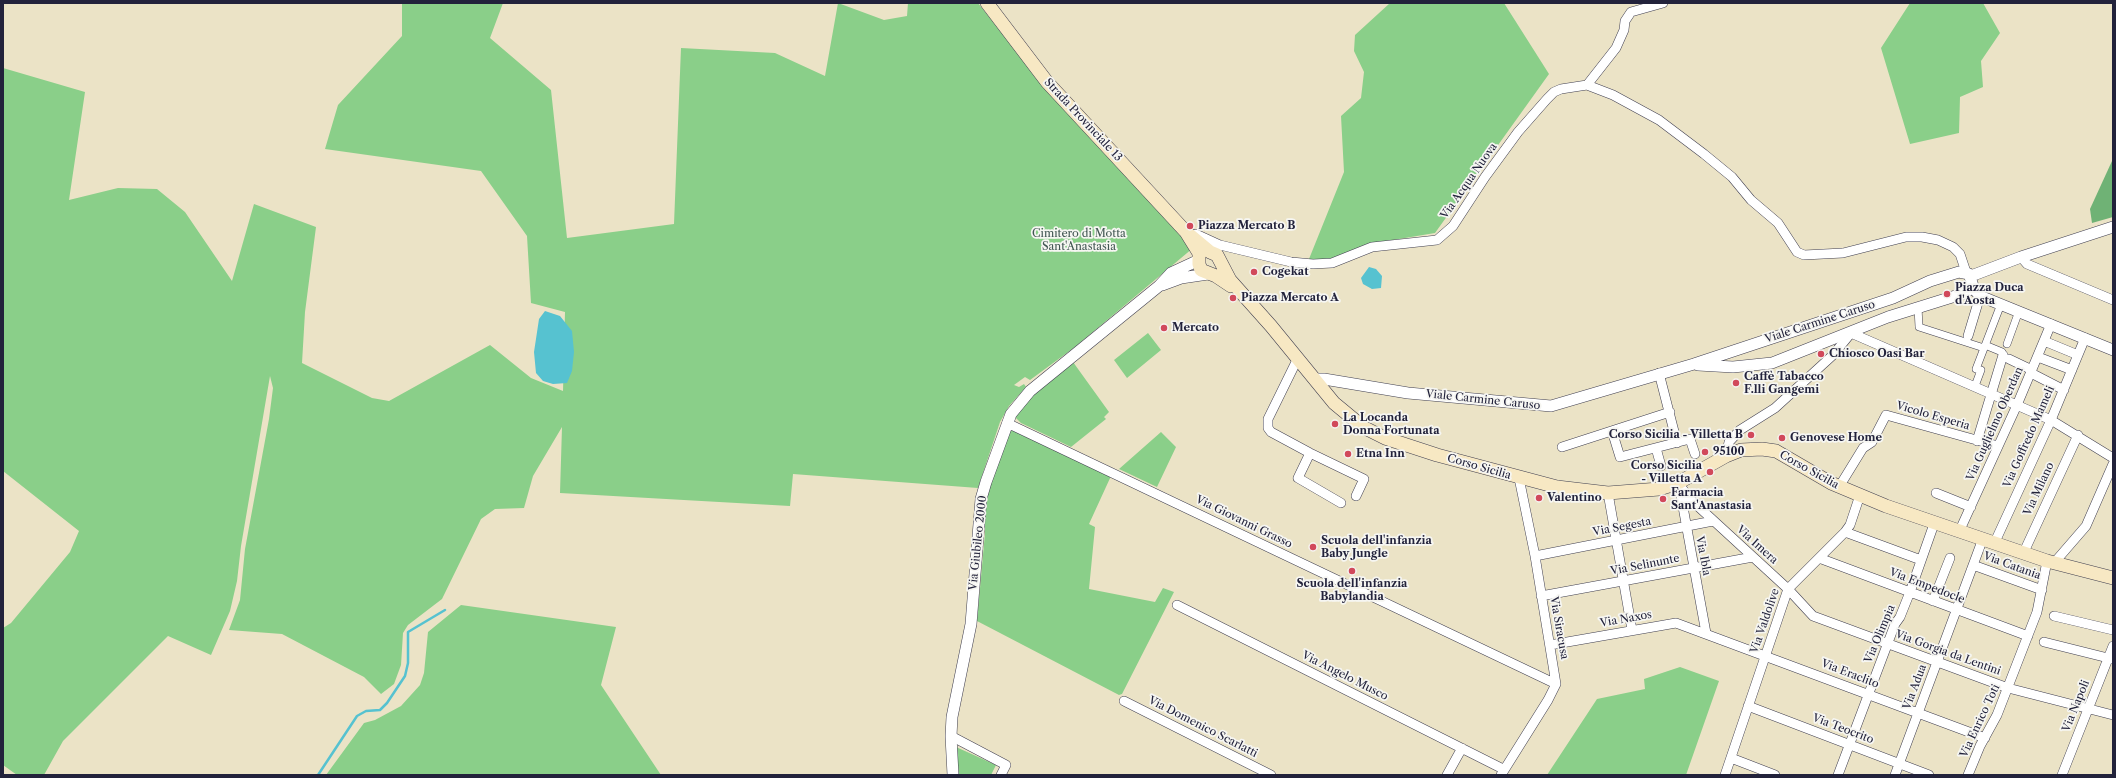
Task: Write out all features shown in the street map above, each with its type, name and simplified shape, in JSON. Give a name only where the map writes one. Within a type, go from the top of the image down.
[{"type":"main road","name":"Strada Provinciale 13","points":[[987,3],[1047,82],[1210,256]]},
{"type":"main road","points":[[1241,292],[1208,274],[1199,267],[1210,256],[1298,358],[1315,379]]},
{"type":"main road","name":"Corso Sicilia","points":[[1315,379],[1334,403],[1348,417],[1375,434],[1437,455],[1519,478],[1557,487],[1608,493],[1659,489],[1678,483],[1726,456],[1741,450],[1752,448],[1776,451],[1839,487],[1934,524],[2023,554],[2113,578]]},
{"type":"street","points":[[1587,85],[1616,48],[1625,21],[1631,12],[1663,3]]},
{"type":"street","name":"Via Acqua Nuova","points":[[1174,219],[1205,240],[1210,256],[1313,264],[1332,263],[1372,247],[1437,240],[1453,226],[1485,177],[1518,132],[1547,99],[1554,92],[1561,89],[1587,85],[1613,95],[1659,120],[1704,154],[1732,177],[1751,200],[1778,223],[1797,252],[1804,255],[1843,253],[1906,238],[1922,237],[1938,240],[1953,247],[1963,261],[1971,277]]},
{"type":"street","points":[[1968,336],[1980,296],[1971,277],[2021,257],[2113,227]]},
{"type":"street","points":[[1159,286],[1171,273],[1210,256]]},
{"type":"street","points":[[2021,257],[2027,264],[2113,300]]},
{"type":"street","name":"Viale Carmine Caruso","points":[[1315,379],[1324,379],[1408,393],[1538,407],[1551,406],[1659,373],[1694,364],[1893,298],[1918,286],[1959,272],[1971,277],[1970,289],[1966,293],[1918,307],[1772,363],[1733,367],[1694,364]]},
{"type":"street","points":[[1159,286],[1181,278],[1208,274]]},
{"type":"street","name":"Via Giubileo 2000","points":[[953,775],[951,736],[952,717],[971,624],[982,499],[1007,423],[1018,404],[1030,391],[1159,286]]},
{"type":"street","points":[[1918,286],[1924,298],[1931,303]]},
{"type":"street","points":[[1980,296],[2113,350]]},
{"type":"street","points":[[1975,386],[1981,370],[1976,369],[2001,304]]},
{"type":"street","points":[[1918,307],[1919,327],[2002,352],[2006,357],[2064,390]]},
{"type":"street","points":[[2008,344],[2019,311]]},
{"type":"street","name":"Via Guglielmo Oberdan","points":[[1959,532],[2017,406],[2051,324]]},
{"type":"street","points":[[1726,456],[1729,442],[1740,430],[1779,404],[1833,355],[1851,333],[2051,420],[2078,435],[2113,458]]},
{"type":"street","name":"Via Goffredo Mameli","points":[[1988,542],[2051,420],[2085,338]]},
{"type":"street","points":[[2044,341],[2078,355]]},
{"type":"street","points":[[1725,353],[1725,358],[1733,367]]},
{"type":"street","points":[[1977,440],[2006,357]]},
{"type":"street","points":[[2038,357],[2072,370]]},
{"type":"street","points":[[1298,358],[1268,419],[1268,428],[1271,432],[1310,453],[1364,479],[1356,496]]},
{"type":"street","points":[[1659,373],[1677,443]]},
{"type":"street","points":[[1562,447],[1670,412]]},
{"type":"street","name":"Vicolo Esperia","points":[[1839,487],[1863,448],[1872,442],[1886,415],[1998,446]]},
{"type":"street","name":"Via Giovanni Grasso","points":[[1007,423],[1556,684]]},
{"type":"street","points":[[1612,431],[1620,457],[1690,439],[1695,454]]},
{"type":"street","name":"Via Milano","points":[[2023,554],[2078,435]]},
{"type":"street","points":[[1656,448],[1661,466]]},
{"type":"street","points":[[1310,453],[1298,478],[1341,503]]},
{"type":"street","points":[[2050,562],[2086,526],[2113,464]]},
{"type":"street","name":"Via Siracusa","points":[[1519,478],[1535,556],[1556,684]]},
{"type":"street","name":"Via Imera","points":[[1678,483],[1690,499],[1788,589]]},
{"type":"street","name":"Via Ibla","points":[[1678,483],[1706,633]]},
{"type":"street","points":[[1608,493],[1632,630]]},
{"type":"street","points":[[1936,493],[1970,507]]},
{"type":"street","name":"Via Valdolive","points":[[1725,775],[1788,589],[1845,532],[1850,525],[1860,495]]},
{"type":"street","name":"Via Segesta","points":[[1535,556],[1713,521]]},
{"type":"street","name":"Via Olimpia","points":[[1838,775],[1895,624],[1900,617],[1910,592],[1934,524]]},
{"type":"street","points":[[1845,532],[1921,560]]},
{"type":"street","name":"Via Adua","points":[[1895,775],[1973,565],[1988,542]]},
{"type":"street","name":"Via Selinunte","points":[[1541,596],[1753,557]]},
{"type":"street","name":"Via Empedocle","points":[[1819,558],[2028,636]]},
{"type":"street","points":[[1933,601],[1950,558]]},
{"type":"street","name":"Via Enrico Toti","points":[[1968,775],[2008,688],[2028,636],[2050,562]]},
{"type":"street","name":"Via Catania","points":[[1973,565],[2042,590]]},
{"type":"street","name":"Via Gorgia da Lentini","points":[[1788,589],[1812,616],[2008,688],[2113,715]]},
{"type":"street","name":"Via Angelo Musco","points":[[1177,604],[1462,748],[1502,772]]},
{"type":"street","points":[[2054,616],[2113,630]]},
{"type":"street","name":"Via Naxos","points":[[1550,645],[1676,623],[1706,633]]},
{"type":"street","name":"Via Eraclito","points":[[1706,633],[1985,738]]},
{"type":"street","points":[[2044,642],[2110,659]]},
{"type":"street","name":"Via Napoli","points":[[2062,775],[2088,708],[2110,659],[2113,646]]},
{"type":"street","points":[[1502,772],[1548,700],[1556,684]]},
{"type":"street","name":"Via Domenico Scarlatti","points":[[1124,701],[1271,775]]},
{"type":"street","name":"Via Teocrito","points":[[1748,706],[1929,775]]},
{"type":"street","points":[[951,736],[1006,765],[1000,775]]},
{"type":"street","points":[[1447,775],[1462,748]]},
{"type":"street","points":[[1731,758],[1775,775]]},
{"type":"green space","name":"Cimitero di Motta Sant'Anastasia","points":[[402,3],[503,3],[490,38],[551,90],[567,238],[674,224],[681,48],[775,53],[825,76],[838,3],[884,20],[907,16],[908,3],[978,3],[1040,81],[1193,248],[1075,347],[1030,380],[1025,377],[1014,385],[1019,387],[1024,384],[1026,387],[1009,406],[1000,422],[978,488],[793,474],[790,506],[560,493],[562,427],[533,476],[524,508],[495,509],[481,519],[442,599],[408,625],[403,633],[401,665],[394,684],[381,694],[364,677],[282,634],[229,630],[240,600],[245,549],[269,419],[273,388],[270,376],[241,546],[237,581],[230,611],[211,655],[168,636],[63,741],[44,775],[17,775],[3,765],[3,628],[11,623],[70,552],[79,531],[3,471],[3,68],[85,92],[69,200],[118,188],[157,189],[185,212],[232,281],[254,204],[316,227],[305,312],[302,363],[372,398],[389,401],[490,345],[531,378],[563,391],[565,312],[531,303],[527,236],[481,171],[325,149],[338,105],[402,36]]},
{"type":"green space","points":[[1390,3],[1504,3],[1549,74],[1435,233],[1369,244],[1330,259],[1309,259],[1344,172],[1341,116],[1361,98],[1364,72],[1354,51],[1355,35]]},
{"type":"green space","points":[[1910,3],[1983,3],[2000,33],[1981,61],[1983,87],[1960,97],[1959,133],[1910,144],[1881,48]]},
{"type":"green space","points":[[2112,161],[2113,217],[2092,223],[2090,209]]},
{"type":"green space","points":[[1148,333],[1161,350],[1127,378],[1114,360]]},
{"type":"green space","points":[[1073,362],[1109,412],[1104,417],[1106,419],[1071,447],[1021,423],[1015,417],[1033,395]]},
{"type":"green space","points":[[1009,431],[1017,431],[1111,476],[1089,524],[1095,527],[1089,589],[1155,602],[1163,588],[1174,592],[1122,694],[1119,695],[977,621],[985,533],[984,508],[987,489]]},
{"type":"green space","points":[[1161,432],[1176,447],[1157,487],[1119,469]]},
{"type":"green space","points":[[461,605],[616,627],[601,685],[661,775],[326,775],[364,723],[375,720],[401,706],[420,685],[424,673],[428,632]]},
{"type":"green space","points":[[1680,667],[1719,681],[1686,775],[1547,775],[1597,699],[1645,689],[1644,679]]},
{"type":"green space","points":[[956,747],[996,765],[991,775],[959,775]]},
{"type":"water","points":[[1369,267],[1376,269],[1382,276],[1381,288],[1372,289],[1363,284],[1361,278]]},
{"type":"water","points":[[545,311],[560,316],[572,331],[574,352],[572,371],[567,383],[553,384],[543,381],[536,373],[534,352],[539,319]]},
{"type":"waterway","points":[[318,775],[357,716],[366,711],[380,710],[387,703],[405,676],[408,663],[408,632],[445,610]]},
{"type":"place","name":"Piazza Mercato B","points":[[1190,226]]},
{"type":"place","name":"Cogekat","points":[[1254,272]]},
{"type":"place","name":"Piazza Duca d'Aosta","points":[[1947,294]]},
{"type":"place","name":"Piazza Mercato A","points":[[1233,298]]},
{"type":"place","name":"Mercato","points":[[1164,328]]},
{"type":"place","name":"Chiosco Oasi Bar","points":[[1821,354]]},
{"type":"place","name":"Caffè Tabacco F.lli Gangemi","points":[[1736,383]]},
{"type":"place","name":"La Locanda Donna Fortunata","points":[[1335,424]]},
{"type":"place","name":"Corso Sicilia - Villetta B","points":[[1751,435]]},
{"type":"place","name":"Genovese Home","points":[[1782,438]]},
{"type":"place","name":"95100","points":[[1705,452]]},
{"type":"place","name":"Etna Inn","points":[[1348,454]]},
{"type":"place","name":"Corso Sicilia - Villetta A","points":[[1710,472]]},
{"type":"place","name":"Valentino","points":[[1539,498]]},
{"type":"place","name":"Farmacia Sant'Anastasia","points":[[1663,499]]},
{"type":"place","name":"Scuola dell'infanzia Baby Jungle","points":[[1313,547]]},
{"type":"place","name":"Scuola dell'infanzia Babylandia","points":[[1352,571]]}]
